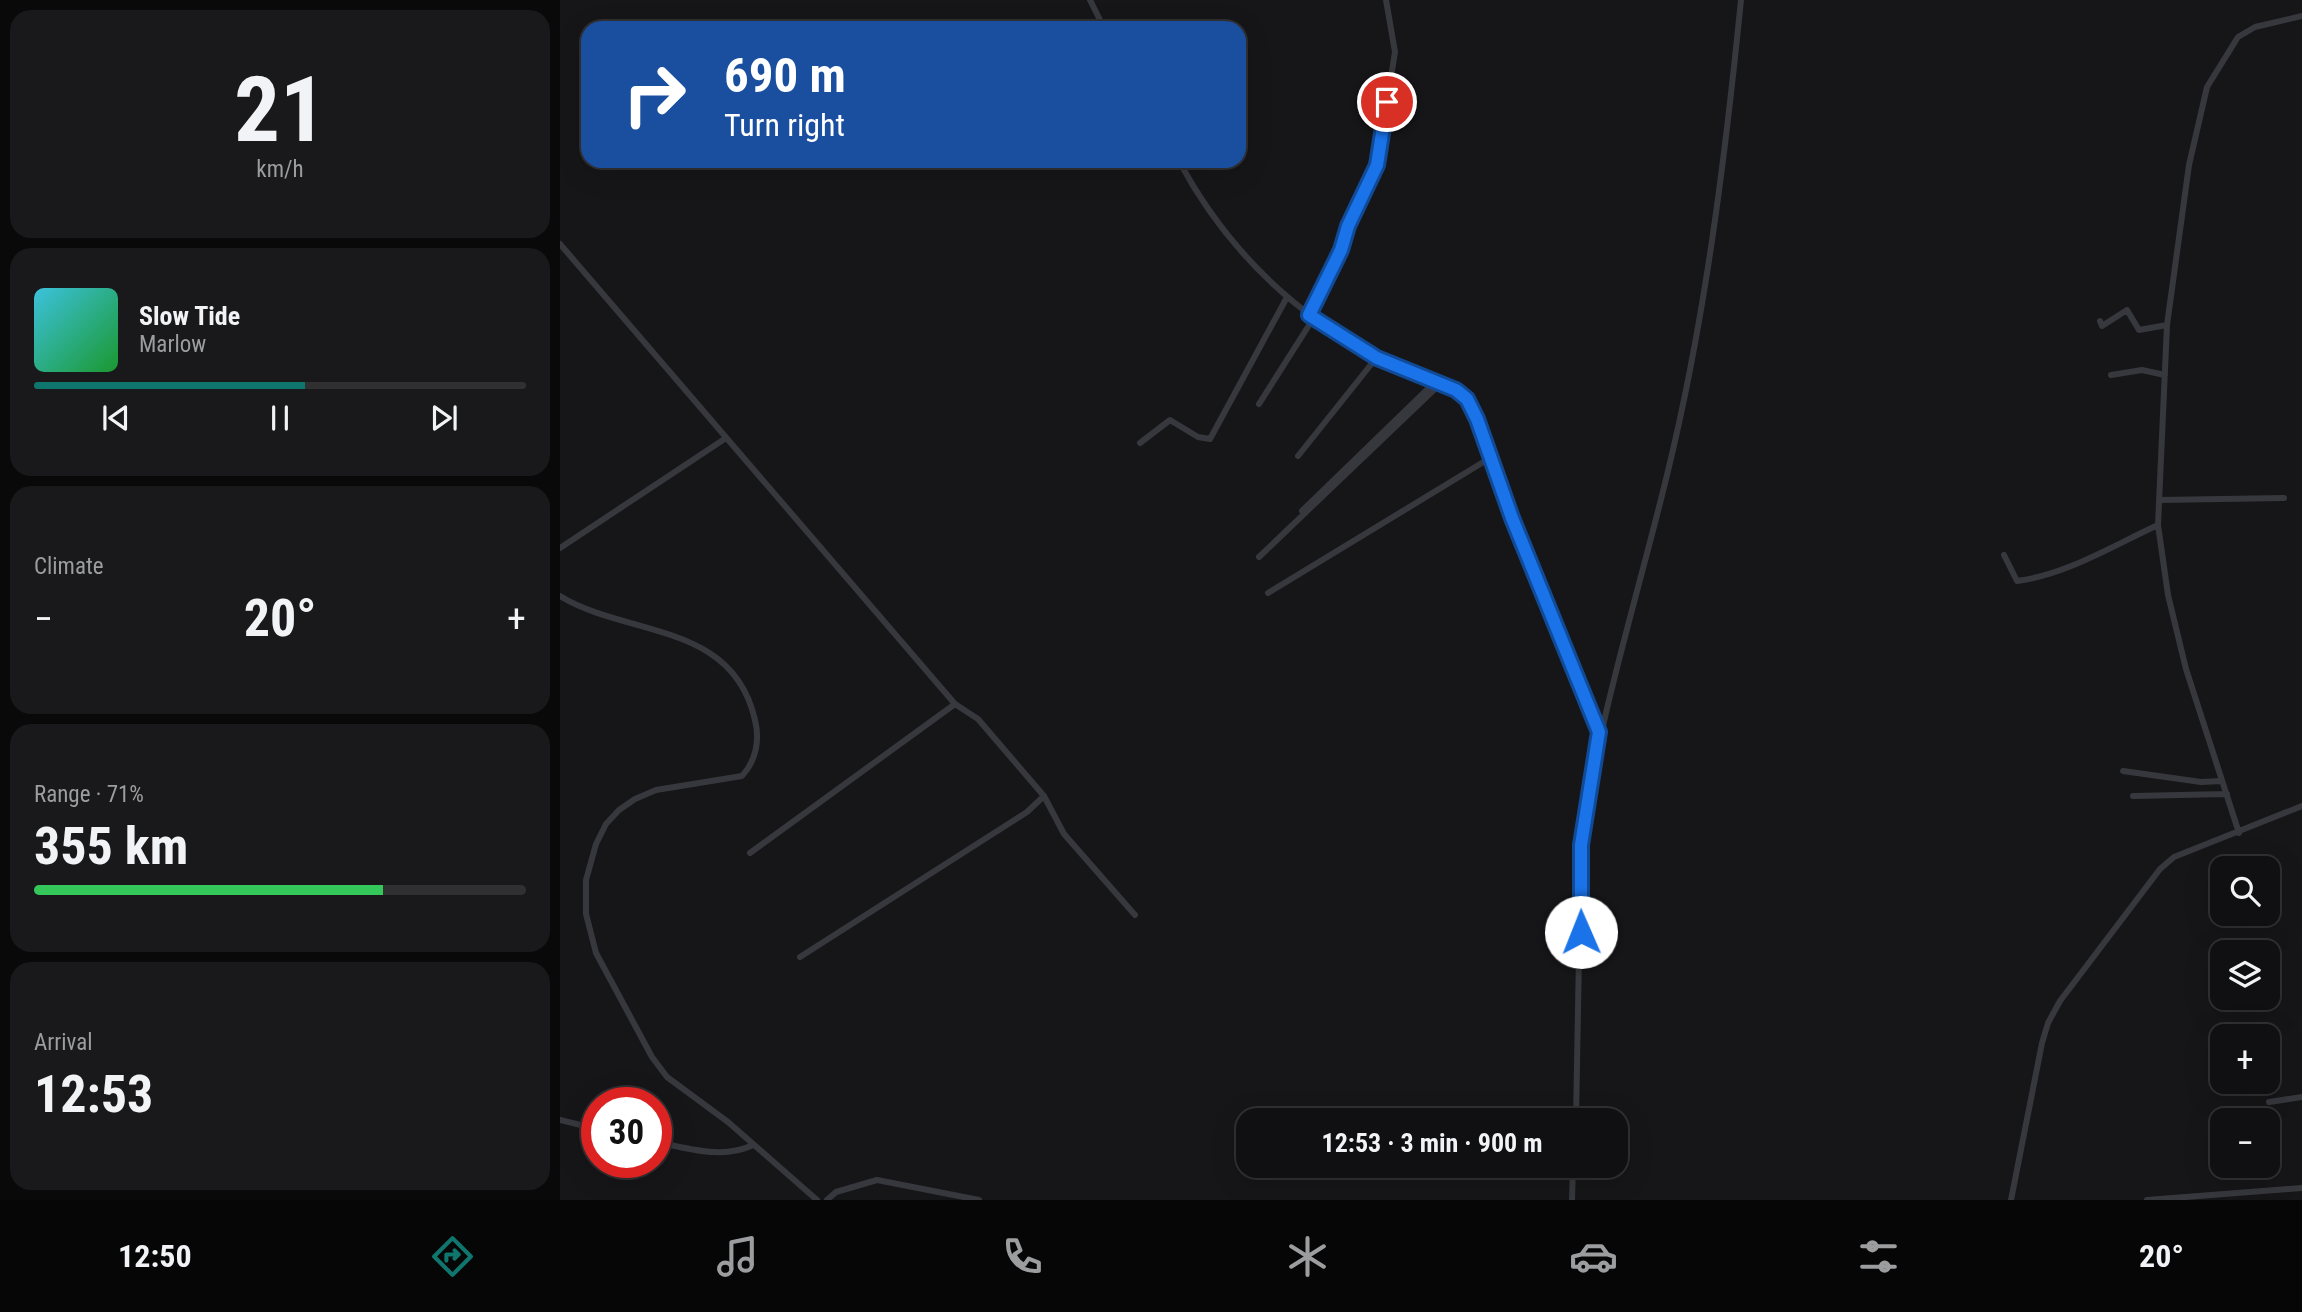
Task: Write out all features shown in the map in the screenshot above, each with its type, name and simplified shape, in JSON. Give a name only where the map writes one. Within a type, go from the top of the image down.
[{"type":"street","points":[[1090,0],[1100,21]]},
{"type":"street","points":[[1259,404],[1311,317],[1341,250],[1348,226],[1377,165],[1395,52],[1386,0]]},
{"type":"street","points":[[1576,1108],[1581,845],[1599,732],[1667,474],[1686,384],[1728,127],[1741,0]]},
{"type":"street","points":[[2239,833],[2186,669],[2168,595],[2158,524],[2167,325],[2189,165],[2207,88],[2238,37],[2255,27],[2302,16]]},
{"type":"street","points":[[1183,168],[1211,215],[1253,268],[1286,299],[1377,358],[1456,390],[1467,399],[1599,732]]},
{"type":"street","points":[[560,244],[955,705],[978,719],[1044,796],[1064,834],[1135,915]]},
{"type":"street","points":[[1140,443],[1170,420],[1198,437],[1210,439],[1286,299]]},
{"type":"street","points":[[2100,321],[2102,326],[2127,310],[2139,330],[2167,325]]},
{"type":"street","points":[[1298,456],[1377,358]]},
{"type":"street","points":[[2111,375],[2142,370],[2165,375]]},
{"type":"street","points":[[1302,512],[1437,383]]},
{"type":"street","points":[[1259,558],[1437,383]]},
{"type":"street","points":[[560,548],[726,438]]},
{"type":"street","points":[[1268,593],[1490,458]]},
{"type":"street","points":[[2159,500],[2284,498]]},
{"type":"street","points":[[2004,555],[2017,581],[2030,579],[2079,561],[2158,524]]},
{"type":"street","points":[[560,596],[572,603],[652,627],[699,646],[723,664],[740,684],[753,709],[757,740],[748,769],[734,779],[678,786],[635,799],[607,824],[596,844],[586,880],[586,914],[596,953],[652,1057],[667,1077],[817,1200]]},
{"type":"street","points":[[750,853],[955,705]]},
{"type":"street","points":[[2123,771],[2201,782],[2222,781]]},
{"type":"street","points":[[2133,796],[2227,794]]},
{"type":"street","points":[[800,957],[1027,812],[1044,796]]},
{"type":"street","points":[[2011,1200],[2042,1043],[2048,1023],[2060,1001],[2160,869],[2174,857],[2302,806]]},
{"type":"street","points":[[2269,1102],[2302,1097]]},
{"type":"street","points":[[560,1120],[581,1125]]},
{"type":"street","points":[[672,1145],[722,1153],[741,1151],[753,1145]]},
{"type":"street","points":[[1573,1178],[1573,1200]]},
{"type":"street","points":[[827,1200],[844,1189],[877,1180],[979,1200]]},
{"type":"street","points":[[2147,1200],[2302,1188]]},
{"type":"route","points":[[1387,102],[1377,165],[1348,226],[1341,250],[1309,315],[1377,358],[1456,390],[1467,399],[1477,419],[1512,518],[1599,732],[1581,845],[1581,932]]}]
